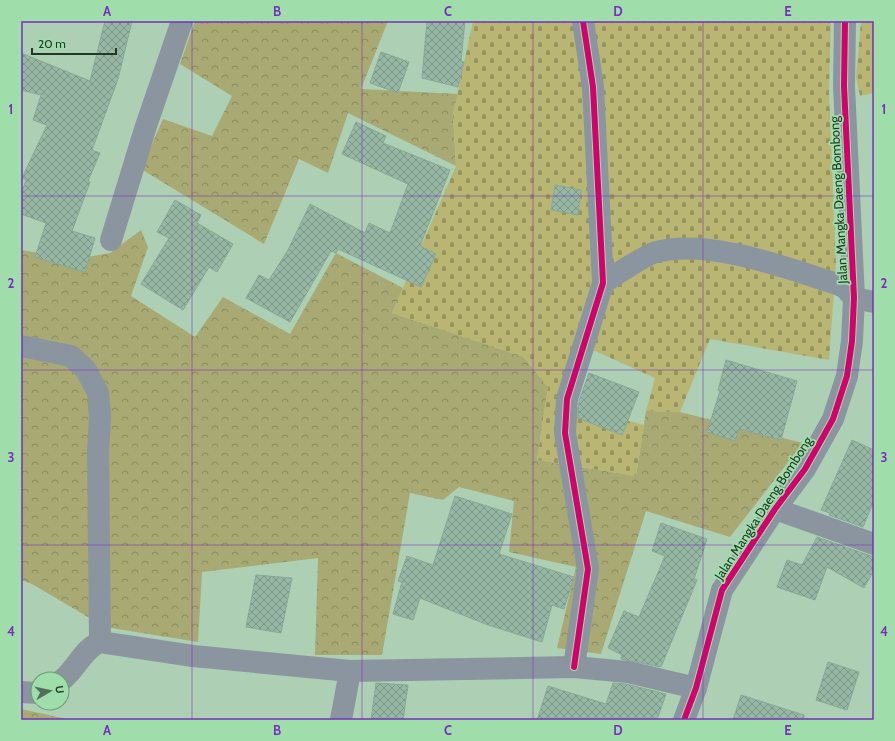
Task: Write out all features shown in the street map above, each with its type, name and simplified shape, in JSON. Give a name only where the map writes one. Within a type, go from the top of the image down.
[{"type":"street","points":[[111,240],[146,126],[182,21]]},
{"type":"street","points":[[574,667],[588,569],[565,433],[567,399],[603,283],[593,87],[583,21]]},
{"type":"street","name":"Jalan Mangka Daeng Bombong","points":[[684,720],[696,688],[722,590],[775,509],[805,469],[833,419],[847,376],[852,340],[864,300],[844,86],[845,21]]},
{"type":"street","points":[[603,283],[655,252],[697,248],[755,258],[845,288],[864,300]]},
{"type":"street","points":[[21,346],[71,356],[86,370],[98,393],[100,417],[98,452],[100,642]]},
{"type":"street","points":[[775,509],[874,544]]},
{"type":"street","points":[[70,674],[92,645],[100,642],[192,656],[350,671],[574,667],[628,672],[696,688]]},
{"type":"street","points":[[341,720],[350,671]]},
{"type":"green space","points":[[195,21],[388,21],[361,89],[458,94],[453,114],[456,166],[348,113],[328,173],[299,159],[264,244],[141,169],[163,119],[212,136],[232,96],[180,64]]},
{"type":"green space","points":[[473,21],[831,21],[829,91],[836,265],[829,360],[710,339],[680,412],[646,411],[655,378],[593,350],[572,406],[644,425],[636,476],[537,460],[548,387],[523,357],[392,313],[456,166],[453,114]]},
{"type":"green space","points":[[861,21],[874,21],[874,93],[860,96],[856,77]]},
{"type":"green space","points":[[141,230],[148,247],[131,296],[195,337],[223,297],[290,334],[336,253],[403,288],[392,313],[523,356],[548,387],[537,460],[636,476],[646,411],[680,412],[803,443],[730,537],[646,511],[601,654],[557,648],[576,567],[509,552],[514,501],[459,487],[443,500],[410,493],[382,655],[315,655],[318,558],[202,572],[198,642],[105,627],[32,584],[21,580],[21,250],[76,259],[110,253]]},
{"type":"green space","points":[[21,709],[71,720],[21,720]]},
{"type":"building","points":[[105,21],[132,21],[118,79],[92,150],[100,153],[88,181],[90,182],[72,231],[95,238],[85,272],[35,257],[46,223],[21,214],[21,195],[26,180],[22,178],[47,125],[33,120],[41,95],[21,90],[21,53],[90,81]]},
{"type":"building","points":[[427,21],[465,21],[461,61],[464,62],[458,87],[422,78]]},
{"type":"building","points":[[381,52],[409,62],[398,93],[370,83]]},
{"type":"building","points":[[356,122],[386,136],[383,143],[450,170],[420,246],[436,254],[421,287],[338,249],[336,253],[331,251],[290,322],[246,298],[259,275],[269,280],[288,250],[310,204],[365,233],[369,223],[390,233],[408,184],[342,154]]},
{"type":"building","points":[[555,185],[581,190],[578,215],[551,210]]},
{"type":"building","points":[[175,200],[201,215],[197,223],[233,244],[217,272],[209,267],[183,310],[141,284],[169,238],[157,232]]},
{"type":"building","points":[[726,360],[797,381],[781,440],[739,429],[735,441],[707,432],[720,391],[718,390]]},
{"type":"building","points":[[589,373],[639,392],[622,435],[578,418],[579,401]]},
{"type":"building","points":[[852,440],[874,450],[874,501],[863,527],[829,515],[830,513],[821,510]]},
{"type":"building","points":[[455,496],[512,514],[499,554],[574,577],[564,609],[552,605],[542,642],[488,625],[420,598],[413,620],[393,614],[402,582],[398,581],[407,556],[433,565]]},
{"type":"building","points":[[661,523],[707,539],[694,579],[697,580],[661,667],[621,659],[622,655],[608,648],[624,611],[639,617],[665,556],[652,551]]},
{"type":"building","points":[[817,537],[874,557],[874,570],[864,588],[827,567],[815,600],[777,587],[787,560],[802,565]]},
{"type":"building","points":[[256,575],[292,578],[281,633],[246,627]]},
{"type":"building","points":[[828,662],[859,672],[847,710],[816,700]]},
{"type":"building","points":[[376,683],[408,685],[403,720],[371,720]]},
{"type":"building","points":[[613,683],[626,684],[666,694],[657,720],[537,720],[548,686],[606,704]]},
{"type":"building","points":[[741,695],[804,715],[804,720],[733,720]]},
{"type":"cycle path","points":[[574,667],[588,569],[565,433],[567,399],[603,283],[593,87],[583,21]]},
{"type":"cycle path","points":[[684,720],[696,688],[722,590],[775,509],[805,469],[833,419],[847,376],[852,341],[854,298],[844,86],[845,21]]}]
